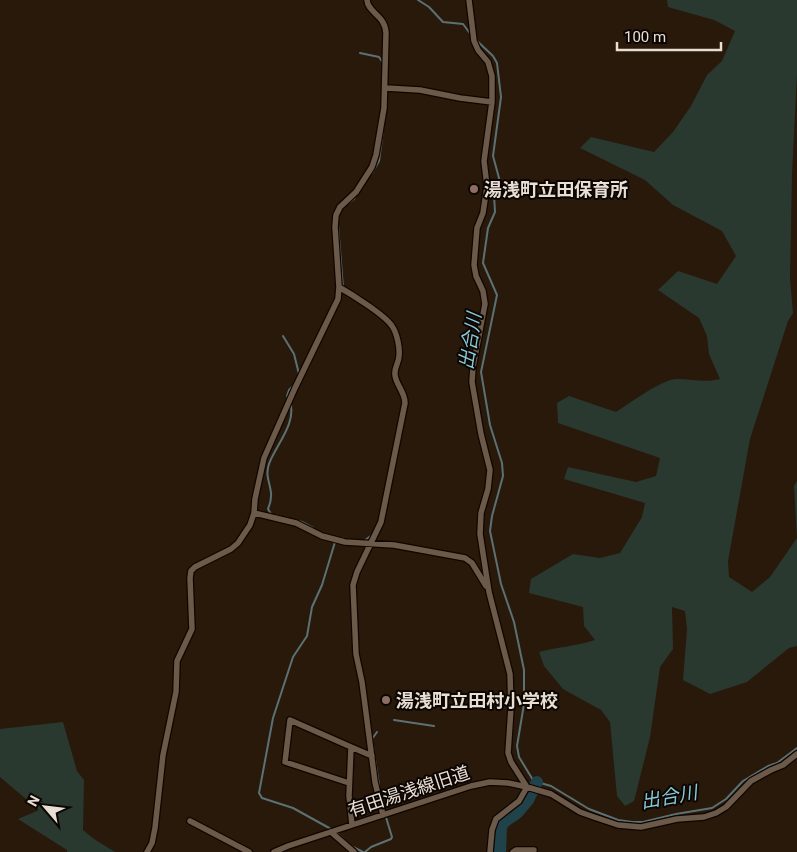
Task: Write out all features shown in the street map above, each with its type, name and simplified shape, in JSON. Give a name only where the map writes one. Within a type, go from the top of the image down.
[{"type":"street","points":[[147,852],[152,843],[155,828],[163,755],[176,692],[176,661],[192,629],[191,571],[195,567],[235,546],[250,525],[264,458],[338,299],[336,215],[340,207],[356,192],[374,161],[382,126],[386,88],[386,27],[378,15],[369,7],[367,0]]},
{"type":"street","points":[[469,0],[474,41],[478,50],[488,62],[492,76],[492,102],[484,160],[486,186],[483,214],[477,228],[474,265],[476,276],[484,291],[485,304],[472,382],[481,434],[490,470],[480,526],[489,592],[510,674],[512,708],[508,753],[511,762],[527,786],[519,801],[496,819],[490,852]]},
{"type":"street","points":[[386,88],[420,90],[492,102]]},
{"type":"street","points":[[339,287],[392,325],[399,355],[395,368],[395,378],[405,397],[381,522],[357,572],[353,591],[356,654],[383,814]]},
{"type":"street","points":[[254,513],[296,523],[330,538],[359,544],[403,547],[465,558],[479,571],[489,592]]},
{"type":"street","points":[[349,783],[285,762],[290,720],[372,756]]},
{"type":"street","points":[[351,747],[349,806],[352,825]]},
{"type":"street","name":"有田湯浅線旧道","points":[[274,852],[383,814],[479,784],[508,783],[527,786],[551,794],[580,812],[594,818],[618,825],[641,827],[677,819],[704,817],[726,807],[751,781],[782,765],[797,754]]},
{"type":"street","points":[[190,821],[249,852]]},
{"type":"street","points":[[331,832],[354,852]]},
{"type":"street","points":[[512,852],[516,850],[534,850]]},
{"type":"green space","points":[[667,0],[797,0],[797,74],[792,174],[790,279],[793,313],[788,321],[750,439],[728,561],[729,577],[752,592],[770,577],[797,538],[797,646],[789,648],[747,682],[710,694],[683,680],[687,629],[685,611],[672,607],[673,649],[660,667],[650,737],[634,801],[625,806],[617,796],[610,722],[601,710],[563,689],[544,666],[539,652],[595,640],[584,626],[583,607],[529,593],[531,579],[573,554],[600,558],[620,553],[642,517],[645,503],[564,479],[568,467],[636,482],[656,476],[660,458],[558,423],[557,403],[569,396],[616,412],[655,387],[671,380],[709,381],[720,379],[709,354],[707,336],[699,318],[658,290],[678,271],[717,284],[736,256],[722,231],[673,205],[645,180],[580,148],[591,137],[654,152],[673,132],[691,106],[707,75],[722,61],[735,31],[714,20],[668,7]]},
{"type":"green space","points":[[797,481],[797,538],[794,486]]},
{"type":"green space","points":[[63,722],[77,771],[84,780],[83,830],[115,852],[67,852],[67,850],[18,819],[39,810],[0,777],[0,729]]},
{"type":"waterway","name":"出合川","points":[[418,0],[429,7],[443,22],[463,24],[472,36]]},
{"type":"waterway","name":"出合川","points":[[475,39],[493,56],[497,63],[501,97],[493,156],[499,178],[494,195],[495,212],[488,228],[483,263],[497,295],[481,372],[490,425],[502,463],[503,476],[492,516],[490,531],[501,584],[514,622],[524,670],[524,704],[517,746],[519,757],[533,780],[551,786],[589,809],[618,820],[643,822],[712,808],[726,799],[743,781],[768,766],[777,763],[797,748]]},
{"type":"waterway","points":[[360,53],[379,57],[383,63]]},
{"type":"waterway","points":[[372,173],[379,161],[384,122]]},
{"type":"waterway","points":[[346,205],[356,195]]},
{"type":"waterway","points":[[338,225],[343,288]]},
{"type":"waterway","points":[[283,336],[294,354],[299,374]]},
{"type":"waterway","points":[[288,398],[289,390],[294,385]]},
{"type":"waterway","points":[[271,514],[268,509],[271,496],[268,475],[269,464],[291,418],[290,402]]},
{"type":"waterway","points":[[275,515],[302,522],[313,528]]},
{"type":"waterway","points":[[364,541],[372,535]]},
{"type":"waterway","points":[[339,538],[350,540]]},
{"type":"waterway","points":[[331,829],[293,808],[262,798],[259,793],[273,718],[293,657],[307,636],[312,607],[322,585],[335,542]]},
{"type":"waterway","points":[[394,720],[434,726]]},
{"type":"waterway","points":[[377,732],[372,739],[379,785]]},
{"type":"waterway","name":"出合川","points":[[500,852],[501,827],[528,800],[537,782]]},
{"type":"waterway","points":[[365,852],[371,847],[391,839],[385,814]]},
{"type":"waterway","points":[[337,833],[351,846],[363,852]]},
{"type":"place","name":"湯浅町立田保育所","points":[[474,189]]},
{"type":"place","name":"湯浅町立田村小学校","points":[[386,700]]}]
